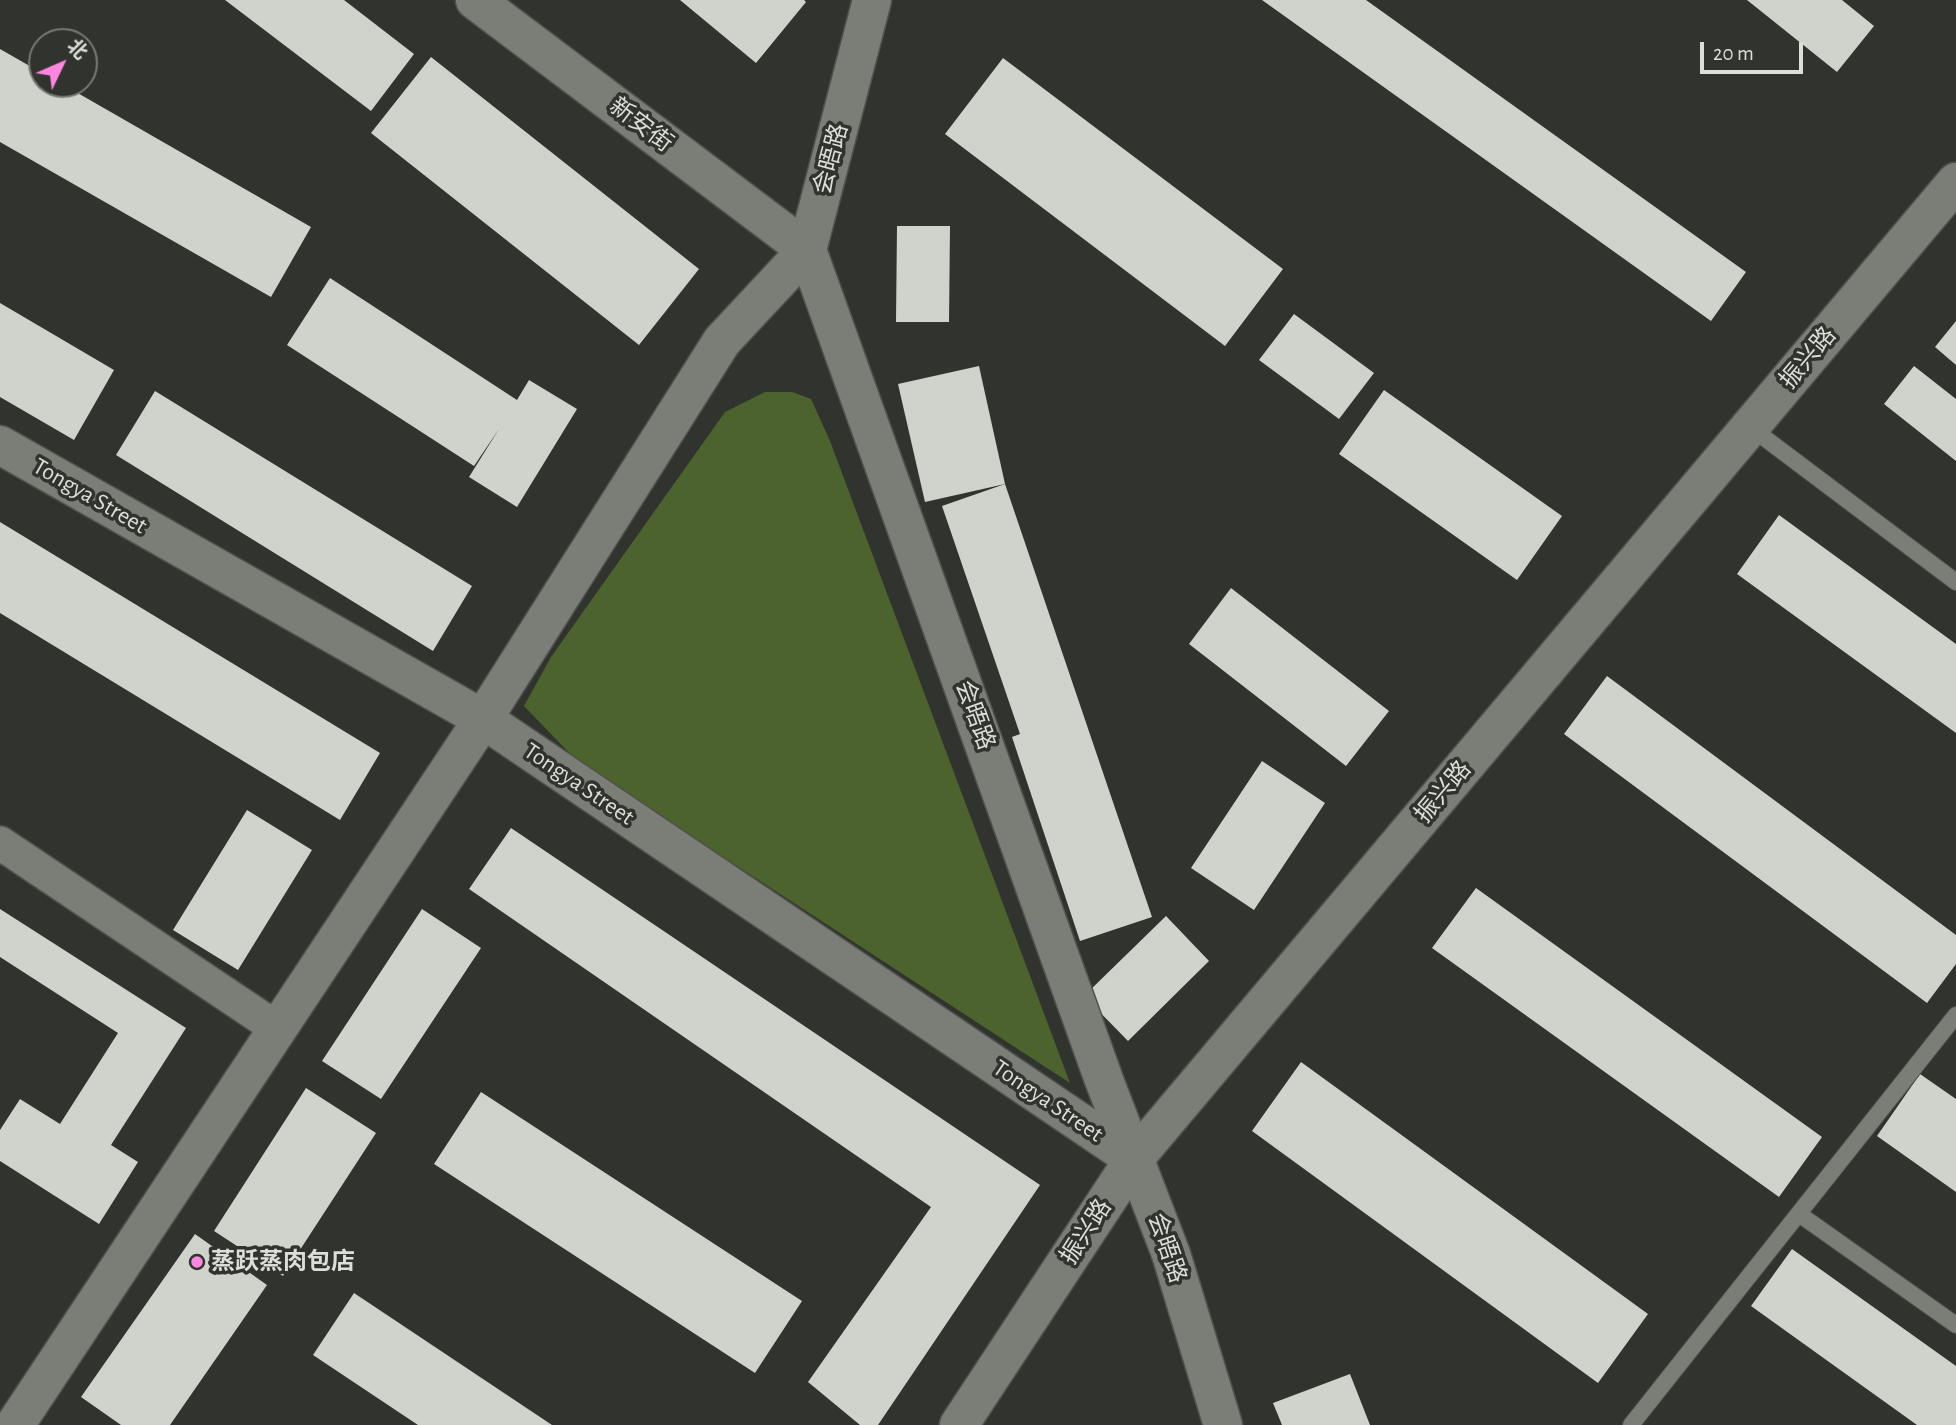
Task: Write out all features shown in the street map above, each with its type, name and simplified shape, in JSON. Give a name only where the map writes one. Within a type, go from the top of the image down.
[{"type":"street","name":"新安街","points":[[474,0],[807,250]]},
{"type":"street","name":"会晤路","points":[[872,0],[807,250],[1134,1159],[1171,1254],[1223,1425]]},
{"type":"street","name":"振兴路","points":[[959,1425],[1134,1159],[1956,182]]},
{"type":"street","points":[[15,1425],[483,719],[722,341],[807,250]]},
{"type":"street","name":"Tongya Street","points":[[0,444],[483,719],[1134,1159]]},
{"type":"street","points":[[0,843],[278,1029]]},
{"type":"lane","points":[[1750,427],[1956,582]]},
{"type":"lane","points":[[1630,1425],[1956,1015]]},
{"type":"lane","points":[[1799,1214],[1956,1325]]},
{"type":"green space","points":[[765,392],[792,392],[811,399],[830,441],[1070,1083],[579,763],[524,706],[551,657],[725,412]]},
{"type":"building","points":[[225,0],[344,0],[414,54],[371,111]]},
{"type":"building","points":[[680,0],[804,0],[806,2],[756,63]]},
{"type":"building","points":[[1262,0],[1366,0],[1746,272],[1711,321]]},
{"type":"building","points":[[1747,0],[1842,0],[1874,26],[1837,72]]},
{"type":"building","points":[[0,49],[28,65],[28,98],[86,98],[311,227],[271,297],[0,142]]},
{"type":"building","points":[[431,57],[699,269],[639,345],[371,133]]},
{"type":"building","points":[[1003,58],[1283,269],[1225,346],[945,134]]},
{"type":"building","points":[[897,226],[950,226],[949,322],[896,322]]},
{"type":"building","points":[[330,278],[517,400],[529,380],[577,409],[517,507],[469,477],[499,429],[474,466],[287,345]]},
{"type":"building","points":[[0,303],[114,370],[74,440],[0,397]]},
{"type":"building","points":[[1294,314],[1374,373],[1339,419],[1259,360]]},
{"type":"building","points":[[1956,321],[1956,365],[1935,347]]},
{"type":"building","points":[[979,366],[1005,484],[925,502],[898,384]]},
{"type":"building","points":[[1914,366],[1956,399],[1956,461],[1884,404]]},
{"type":"building","points":[[1384,390],[1562,516],[1517,580],[1339,454]]},
{"type":"building","points":[[155,391],[472,586],[433,651],[116,455]]},
{"type":"building","points":[[1005,484],[1152,917],[1080,941],[1012,737],[1020,734],[942,506]]},
{"type":"building","points":[[1779,515],[1956,644],[1956,733],[1737,574]]},
{"type":"building","points":[[0,522],[380,753],[340,820],[0,613]]},
{"type":"building","points":[[1231,588],[1389,711],[1346,766],[1189,644]]},
{"type":"building","points":[[1607,676],[1956,935],[1956,964],[1927,1003],[1564,734]]},
{"type":"building","points":[[1262,761],[1325,803],[1254,910],[1191,868]]},
{"type":"building","points":[[247,810],[312,850],[238,970],[173,930]]},
{"type":"building","points":[[511,828],[1040,1185],[878,1425],[860,1425],[808,1382],[931,1207],[469,889]]},
{"type":"building","points":[[1476,888],[1822,1137],[1779,1197],[1432,948]]},
{"type":"building","points":[[0,909],[186,1028],[111,1145],[138,1162],[99,1224],[0,1161],[0,1130],[20,1099],[60,1124],[118,1033],[0,957]]},
{"type":"building","points":[[422,909],[481,948],[381,1099],[322,1061]]},
{"type":"building","points":[[1166,916],[1209,961],[1128,1041],[1084,996]]},
{"type":"building","points":[[1301,1062],[1648,1314],[1598,1383],[1252,1131]]},
{"type":"building","points":[[1920,1074],[1956,1099],[1956,1192],[1877,1136]]},
{"type":"building","points":[[306,1088],[376,1133],[283,1276],[214,1231]]},
{"type":"building","points":[[481,1092],[802,1301],[755,1373],[434,1164]]},
{"type":"building","points":[[195,1234],[267,1285],[170,1425],[121,1425],[81,1397]]},
{"type":"building","points":[[1792,1249],[1956,1366],[1956,1425],[1917,1425],[1751,1306]]},
{"type":"building","points":[[354,1293],[552,1425],[418,1425],[313,1355]]},
{"type":"building","points":[[1350,1374],[1370,1425],[1282,1425],[1273,1403]]},
{"type":"place","name":"蒸跃蒸肉包店","points":[[197,1262]]}]
